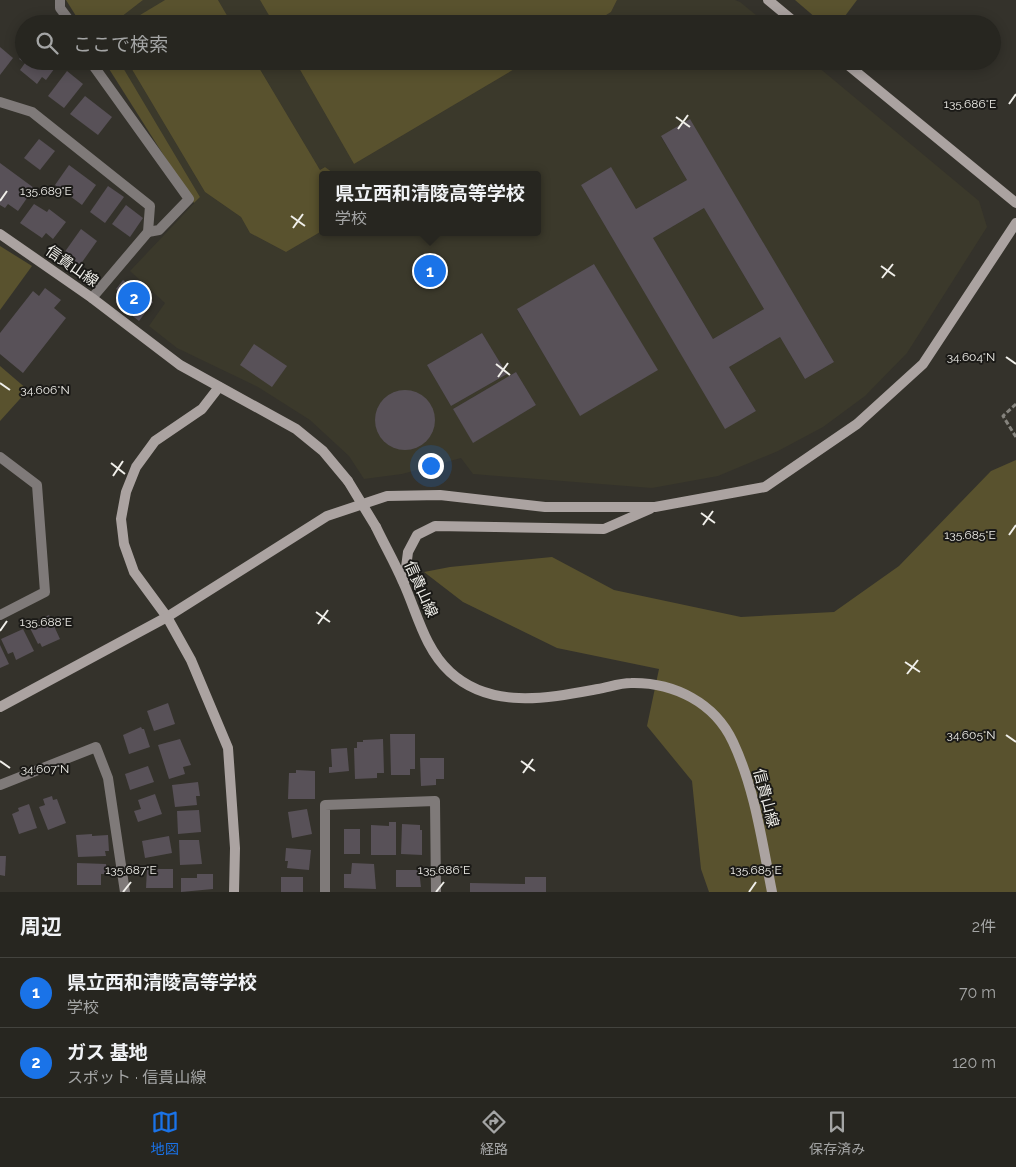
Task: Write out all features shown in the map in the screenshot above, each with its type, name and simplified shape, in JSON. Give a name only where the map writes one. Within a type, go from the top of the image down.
[{"type":"street","points":[[60,0],[60,8],[65,15]]},
{"type":"street","points":[[768,0],[786,15]]},
{"type":"street","points":[[96,70],[188,199],[159,230],[148,232]]},
{"type":"street","points":[[854,70],[1016,203]]},
{"type":"street","points":[[0,102],[32,112],[150,206],[148,232],[92,298]]},
{"type":"street","points":[[0,707],[167,616],[327,516],[386,496],[440,495],[545,507],[655,507],[765,487],[857,424],[923,364],[1016,223]]},
{"type":"street","name":"信貴山線","points":[[0,234],[92,298],[180,365],[296,429],[323,452],[348,481],[376,528],[404,583],[432,650],[450,672],[483,692],[514,698],[547,698],[631,683],[661,686],[690,696],[716,714],[733,741],[752,792],[772,892]]},
{"type":"street","points":[[219,387],[202,409],[155,441],[136,467],[126,492],[121,518],[124,544],[134,572],[167,616],[191,660],[228,748],[235,848],[234,892]]},
{"type":"street","points":[[0,457],[37,485],[45,592],[0,615]]},
{"type":"street","points":[[404,583],[408,552],[412,543],[417,535],[435,526],[604,529],[655,507]]},
{"type":"street","points":[[0,785],[96,746],[108,778],[125,892]]},
{"type":"street","points":[[325,892],[325,805],[435,801],[436,892]]},
{"type":"path","points":[[1016,404],[1003,416],[1016,437]]},
{"type":"shaded area","points":[[66,0],[143,0],[124,15],[75,15]]},
{"type":"shaded area","points":[[143,0],[165,0],[140,15],[124,15]]},
{"type":"shaded area","points":[[165,0],[218,0],[227,15],[140,15]]},
{"type":"shaded area","points":[[218,0],[260,0],[269,15],[227,15]]},
{"type":"shaded area","points":[[260,0],[617,0],[611,12],[606,15],[269,15]]},
{"type":"shaded area","points":[[617,0],[735,0],[756,15],[606,15],[611,12]]},
{"type":"shaded area","points":[[795,0],[857,0],[846,15],[812,15]]},
{"type":"shaded area","points":[[110,70],[124,70],[200,197],[194,203]]},
{"type":"shaded area","points":[[124,70],[132,70],[205,192],[241,217],[250,233],[286,252],[319,233],[319,236],[541,236],[541,171],[330,171],[325,167],[320,170],[260,70],[300,70],[354,164],[513,70],[822,70],[979,201],[987,227],[907,353],[865,396],[823,427],[778,451],[718,476],[652,488],[473,474],[461,458],[402,474],[364,479],[349,456],[310,420],[258,387],[177,348],[149,326],[165,303],[130,271],[200,197]],"holes":[[[690,120],[834,362],[805,379],[780,337],[729,367],[756,411],[725,428],[581,185],[611,168],[636,209],[687,180],[661,137]],[[594,264],[657,370],[580,415],[517,310]],[[482,333],[507,374],[451,406],[427,365]],[[516,372],[536,405],[473,442],[453,409]]]},
{"type":"shaded area","points":[[132,70],[260,70],[320,170],[325,167],[330,171],[319,171],[319,233],[286,252],[250,233],[241,217],[205,192]]},
{"type":"shaded area","points":[[300,70],[513,70],[354,164]]},
{"type":"shaded area","points":[[704,208],[764,309],[713,339],[653,238]]},
{"type":"shaded area","points":[[0,246],[32,266],[0,310]]},
{"type":"shaded area","points":[[0,366],[28,390],[0,421]]},
{"type":"shaded area","points":[[1016,460],[1016,892],[709,892],[701,869],[692,781],[647,726],[659,669],[557,648],[463,602],[424,572],[450,567],[552,557],[614,590],[741,617],[834,612],[899,566],[991,471]]},
{"type":"building","points":[[0,47],[13,58],[0,75]]},
{"type":"building","points":[[20,70],[53,70],[46,80],[42,77],[37,84]]},
{"type":"building","points":[[67,71],[83,84],[64,108],[48,96]]},
{"type":"building","points":[[85,96],[112,117],[98,135],[70,114]]},
{"type":"building","points":[[690,119],[834,362],[805,379],[780,337],[729,367],[756,411],[725,429],[581,185],[611,167],[636,209],[687,180],[661,136]],"holes":[[[704,208],[764,309],[713,339],[653,238]]]},
{"type":"building","points":[[39,139],[55,151],[40,170],[24,158]]},
{"type":"building","points":[[0,163],[34,188],[18,211],[8,204],[5,208],[0,205]]},
{"type":"building","points":[[69,165],[96,185],[82,205],[55,185]]},
{"type":"building","points":[[108,186],[124,197],[105,223],[90,212]]},
{"type":"building","points":[[34,204],[47,212],[49,209],[66,222],[53,239],[46,233],[42,238],[20,223]]},
{"type":"building","points":[[126,205],[143,218],[130,237],[112,224]]},
{"type":"building","points":[[81,229],[97,241],[80,265],[64,253]]},
{"type":"building","points":[[594,264],[658,370],[580,416],[517,309]]},
{"type":"building","points":[[123,280],[153,302],[139,321],[116,303],[123,294],[116,289]]},
{"type":"building","points":[[45,288],[61,300],[54,308],[66,318],[23,373],[0,354],[0,333],[33,291],[39,296]]},
{"type":"building","points":[[482,333],[507,374],[451,406],[427,365]]},
{"type":"building","points":[[254,344],[287,366],[272,387],[240,365]]},
{"type":"building","points":[[516,372],[536,405],[473,443],[453,409]]},
{"type":"building","points":[[399,390],[411,390],[422,395],[430,403],[435,414],[433,432],[422,445],[411,450],[399,450],[388,445],[380,437],[375,426],[375,414],[380,403],[388,395]]},
{"type":"building","points":[[49,615],[60,639],[42,647],[40,643],[38,644],[28,624]]},
{"type":"building","points":[[23,629],[34,651],[16,660],[13,652],[8,654],[1,639]]},
{"type":"building","points":[[0,645],[9,664],[0,668]]},
{"type":"building","points":[[168,703],[175,724],[154,731],[147,711]]},
{"type":"building","points":[[141,727],[144,729],[150,747],[129,754],[123,735]]},
{"type":"building","points":[[390,734],[415,734],[415,769],[410,769],[410,775],[391,775]]},
{"type":"building","points":[[180,739],[191,765],[183,767],[185,774],[169,779],[158,745]]},
{"type":"building","points":[[383,739],[384,773],[377,773],[377,778],[355,779],[354,748],[357,748],[357,742]]},
{"type":"building","points":[[347,748],[349,771],[329,773],[329,767],[332,767],[331,749]]},
{"type":"building","points":[[420,758],[444,758],[444,779],[436,779],[436,785],[421,786]]},
{"type":"building","points":[[148,766],[154,782],[130,790],[125,774]]},
{"type":"building","points":[[296,770],[315,771],[315,799],[288,799],[289,773],[296,773]]},
{"type":"building","points":[[198,782],[200,796],[196,796],[197,805],[175,807],[172,785]]},
{"type":"building","points":[[155,794],[162,814],[138,822],[134,811],[141,809],[138,800]]},
{"type":"building","points":[[52,796],[53,800],[57,799],[66,823],[48,830],[39,807],[45,805],[43,799]]},
{"type":"building","points":[[29,804],[37,828],[19,834],[12,814],[19,811],[18,808]]},
{"type":"building","points":[[307,809],[312,834],[292,838],[288,812]]},
{"type":"building","points":[[199,810],[201,832],[178,834],[177,811]]},
{"type":"building","points":[[389,822],[396,822],[396,855],[371,855],[371,825],[389,826]]},
{"type":"building","points":[[402,824],[420,825],[420,830],[422,830],[422,855],[401,854]]},
{"type":"building","points":[[344,829],[360,829],[360,854],[344,854]]},
{"type":"building","points":[[92,834],[92,836],[108,835],[109,851],[105,851],[106,856],[78,857],[76,835]]},
{"type":"building","points":[[169,836],[172,853],[145,858],[142,841]]},
{"type":"building","points":[[179,840],[199,840],[202,864],[180,865]]},
{"type":"building","points":[[286,848],[311,850],[309,870],[287,868],[288,861],[285,861]]},
{"type":"building","points":[[0,856],[6,856],[5,876],[0,875]]},
{"type":"building","points":[[77,863],[106,864],[107,874],[101,874],[101,885],[77,885]]},
{"type":"building","points":[[352,863],[374,864],[376,889],[344,888],[344,874],[351,874]]},
{"type":"building","points":[[147,869],[173,869],[173,888],[146,888]]},
{"type":"building","points":[[396,870],[419,870],[421,887],[396,887]]},
{"type":"building","points":[[197,874],[213,874],[213,889],[181,892],[181,878],[197,878]]},
{"type":"building","points":[[281,877],[303,877],[303,892],[281,892]]},
{"type":"building","points":[[525,877],[546,877],[546,892],[470,892],[470,883],[525,884]]},
{"type":"place","name":"県立西和清陵高等学校","points":[[430,271]]},
{"type":"place","name":"ガス 基地","points":[[134,298]]}]
